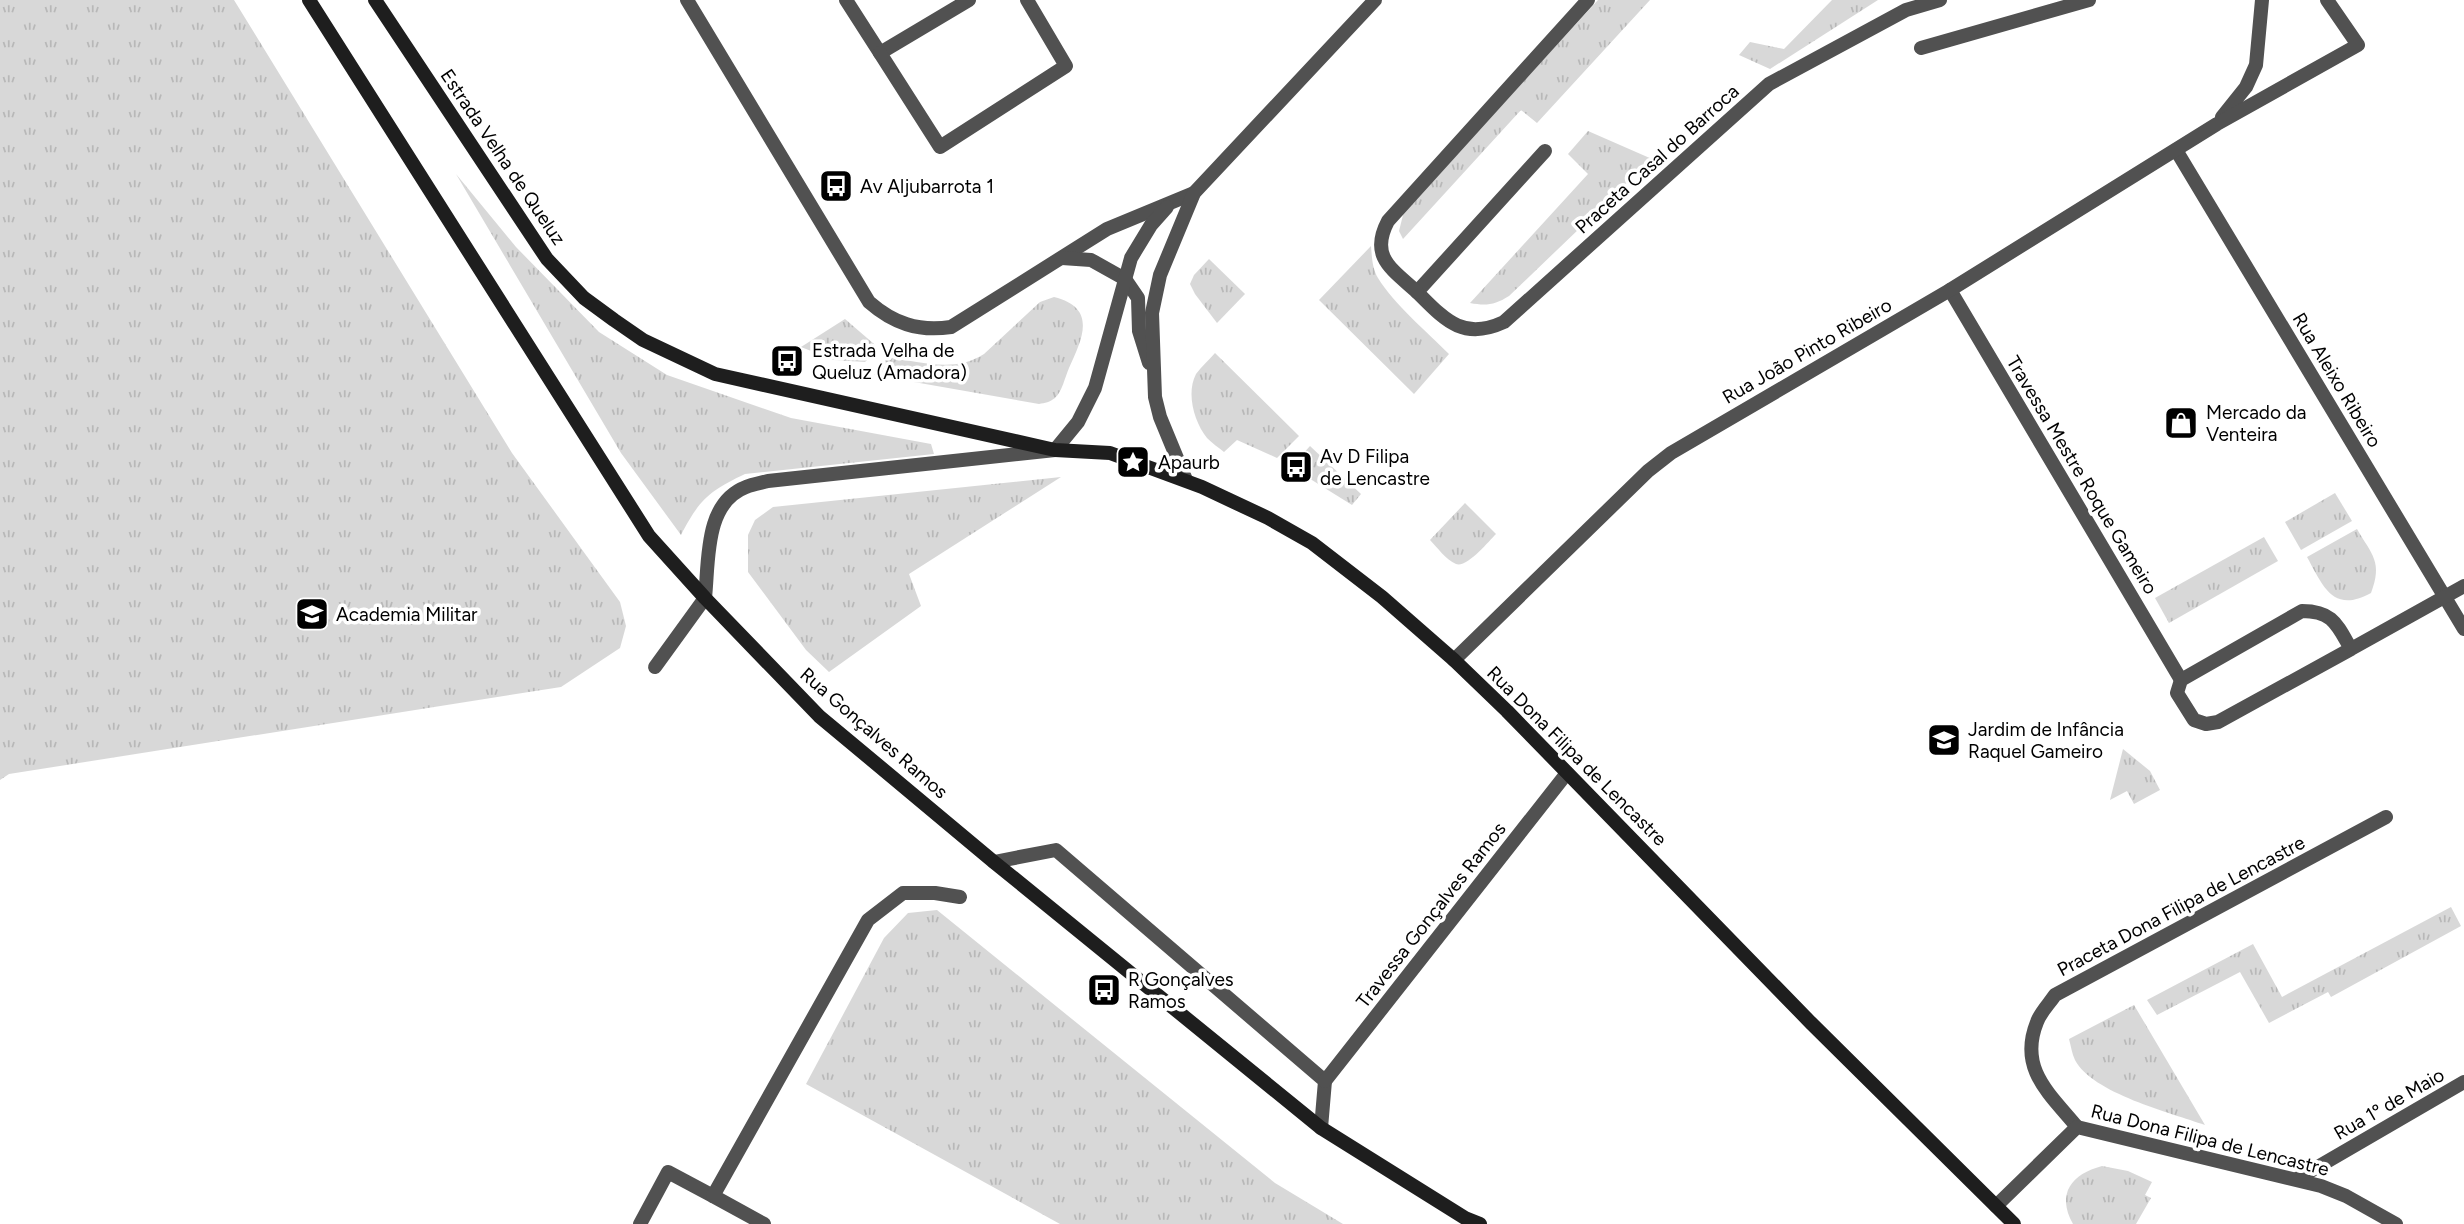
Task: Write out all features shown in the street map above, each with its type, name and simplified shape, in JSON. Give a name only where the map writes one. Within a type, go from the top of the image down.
[{"type":"main road","points":[[309,0],[649,536],[705,598]]},
{"type":"main road","name":"Estrada Velha de Queluz","points":[[375,0],[547,259],[584,298],[643,340],[715,374],[1055,450]]},
{"type":"main road","name":"Rua Dona Filipa de Lencastre","points":[[1055,450],[1110,453],[1186,480],[1268,518],[1312,543],[1382,597],[1454,660],[1811,1023],[2014,1224]]},
{"type":"main road","name":"Rua Gonçalves Ramos","points":[[705,598],[819,716],[1321,1128],[1465,1218],[1480,1224]]},
{"type":"street","points":[[687,0],[869,302],[900,324],[935,329],[951,327],[1107,229],[1194,193]]},
{"type":"street","points":[[846,0],[940,147],[1066,66],[1027,0]]},
{"type":"street","points":[[880,53],[968,0]]},
{"type":"street","name":"Praceta Casal do Barroca","points":[[1588,0],[1388,221],[1381,235],[1380,248],[1385,262],[1441,316],[1456,326],[1470,330],[1488,329],[1504,322],[1769,84],[1906,10],[1940,0]]},
{"type":"street","points":[[1921,48],[2089,0]]},
{"type":"street","points":[[2217,124],[2246,87],[2256,65],[2262,0]]},
{"type":"street","name":"Rua João Pinto Ribeiro","points":[[1454,660],[1648,471],[1671,453],[1950,290],[2217,124],[2358,46],[2327,0]]},
{"type":"street","points":[[1186,480],[1160,417],[1153,374],[1152,313],[1155,292],[1194,193],[1366,3]]},
{"type":"street","name":"Rua Aleixo Ribeiro","points":[[2176,150],[2464,629]]},
{"type":"street","points":[[1417,292],[1545,151]]},
{"type":"street","points":[[655,667],[705,598],[715,519],[727,499],[745,487],[768,481],[1055,450],[1078,422],[1095,388],[1131,258],[1140,240],[1169,204]]},
{"type":"street","points":[[1061,258],[1101,263],[1125,279],[1138,298],[1139,331],[1153,374]]},
{"type":"street","name":"Travessa Mestre Roque Gameiro","points":[[1950,290],[2181,680],[2177,693],[2194,720],[2206,724],[2218,722],[2351,649]]},
{"type":"street","points":[[2181,680],[2302,611],[2325,614],[2333,620],[2351,649],[2464,586]]},
{"type":"street","name":"Travessa Gonçalves Ramos","points":[[1325,1081],[1567,773]]},
{"type":"street","name":"Praceta Dona Filipa de Lencastre","points":[[2077,1127],[2035,1075],[2030,1046],[2037,1020],[2055,995],[2386,817]]},
{"type":"street","points":[[994,862],[1056,850],[1325,1081],[1321,1128]]},
{"type":"street","points":[[713,1196],[868,920],[903,893],[935,893],[960,897]]},
{"type":"street","name":"Rua 1º de Maio","points":[[2297,1179],[2464,1082]]},
{"type":"street","name":"Rua Dona Filipa de Lencastre","points":[[1996,1206],[2077,1127],[2297,1179],[2346,1196],[2396,1224]]},
{"type":"street","points":[[640,1224],[668,1172],[764,1224]]},
{"type":"green space","points":[[0,0],[234,0],[512,453],[620,602],[626,626],[620,648],[561,687],[9,774],[0,780]]},
{"type":"green space","points":[[1598,0],[1650,0],[1537,123],[1521,110],[1403,239],[1399,231],[1404,211]]},
{"type":"green space","points":[[1832,0],[1878,0],[1770,69],[1739,55],[1750,42],[1784,49]]},
{"type":"green space","points":[[1588,131],[1652,159],[1509,296],[1490,304],[1470,303],[1588,174],[1568,154]]},
{"type":"green space","points":[[456,174],[516,247],[599,332],[667,375],[791,418],[931,444],[934,454],[745,474],[706,498],[681,535],[621,453]]},
{"type":"green space","points":[[1371,246],[1375,270],[1384,288],[1449,354],[1414,394],[1319,300]]},
{"type":"green space","points":[[1209,259],[1245,294],[1217,323],[1190,284],[1194,275]]},
{"type":"green space","points":[[1054,297],[1077,309],[1083,326],[1082,336],[1061,388],[1055,398],[1049,401],[1039,404],[874,375],[888,357],[950,365],[973,360],[984,354],[1040,302]]},
{"type":"green space","points":[[845,319],[874,344],[877,350],[865,362],[834,360],[801,347]]},
{"type":"green space","points":[[1215,353],[1299,436],[1277,458],[1237,440],[1224,452],[1202,431],[1193,407],[1193,382],[1196,374]]},
{"type":"green space","points":[[1310,446],[1361,494],[1352,505],[1291,467]]},
{"type":"green space","points":[[1061,477],[909,574],[921,606],[829,672],[806,650],[748,572],[748,535],[755,520],[773,507]]},
{"type":"green space","points":[[2335,493],[2352,521],[2301,550],[2285,522]]},
{"type":"green space","points":[[1465,503],[1496,534],[1466,562],[1456,564],[1430,540]]},
{"type":"green space","points":[[2357,529],[2374,559],[2376,574],[2371,593],[2358,599],[2347,600],[2338,598],[2324,587],[2307,557]]},
{"type":"green space","points":[[2264,537],[2278,561],[2169,623],[2155,598]]},
{"type":"green space","points":[[2123,749],[2150,771],[2160,790],[2134,804],[2127,791],[2110,800]]},
{"type":"green space","points":[[2451,907],[2461,926],[2331,997],[2328,992],[2269,1023],[2240,972],[2157,1015],[2147,1000],[2253,944],[2282,997]]},
{"type":"green space","points":[[937,910],[1275,1183],[1343,1224],[1060,1224],[806,1084],[884,938],[908,913]]},
{"type":"green space","points":[[2134,1005],[2205,1125],[2115,1092],[2084,1072],[2075,1060],[2069,1039]]},
{"type":"green space","points":[[2102,1166],[2128,1171],[2152,1182],[2145,1195],[2151,1198],[2136,1224],[2073,1224],[2066,1203],[2070,1186],[2082,1174]]},
{"type":"place","name":"Av Aljubarrota 1","points":[[836,186]]},
{"type":"place","name":"Estrada Velha de Queluz (Amadora)","points":[[787,361]]},
{"type":"place","name":"Mercado da Venteira","points":[[2181,423]]},
{"type":"place","name":"Apaurb","points":[[1133,462]]},
{"type":"place","name":"Av D Filipa de Lencastre","points":[[1296,467]]},
{"type":"place","name":"Academia Militar","points":[[312,614]]},
{"type":"place","name":"Jardim de Infância Raquel Gameiro","points":[[1944,740]]},
{"type":"place","name":"R Gonçalves Ramos","points":[[1104,990]]}]
